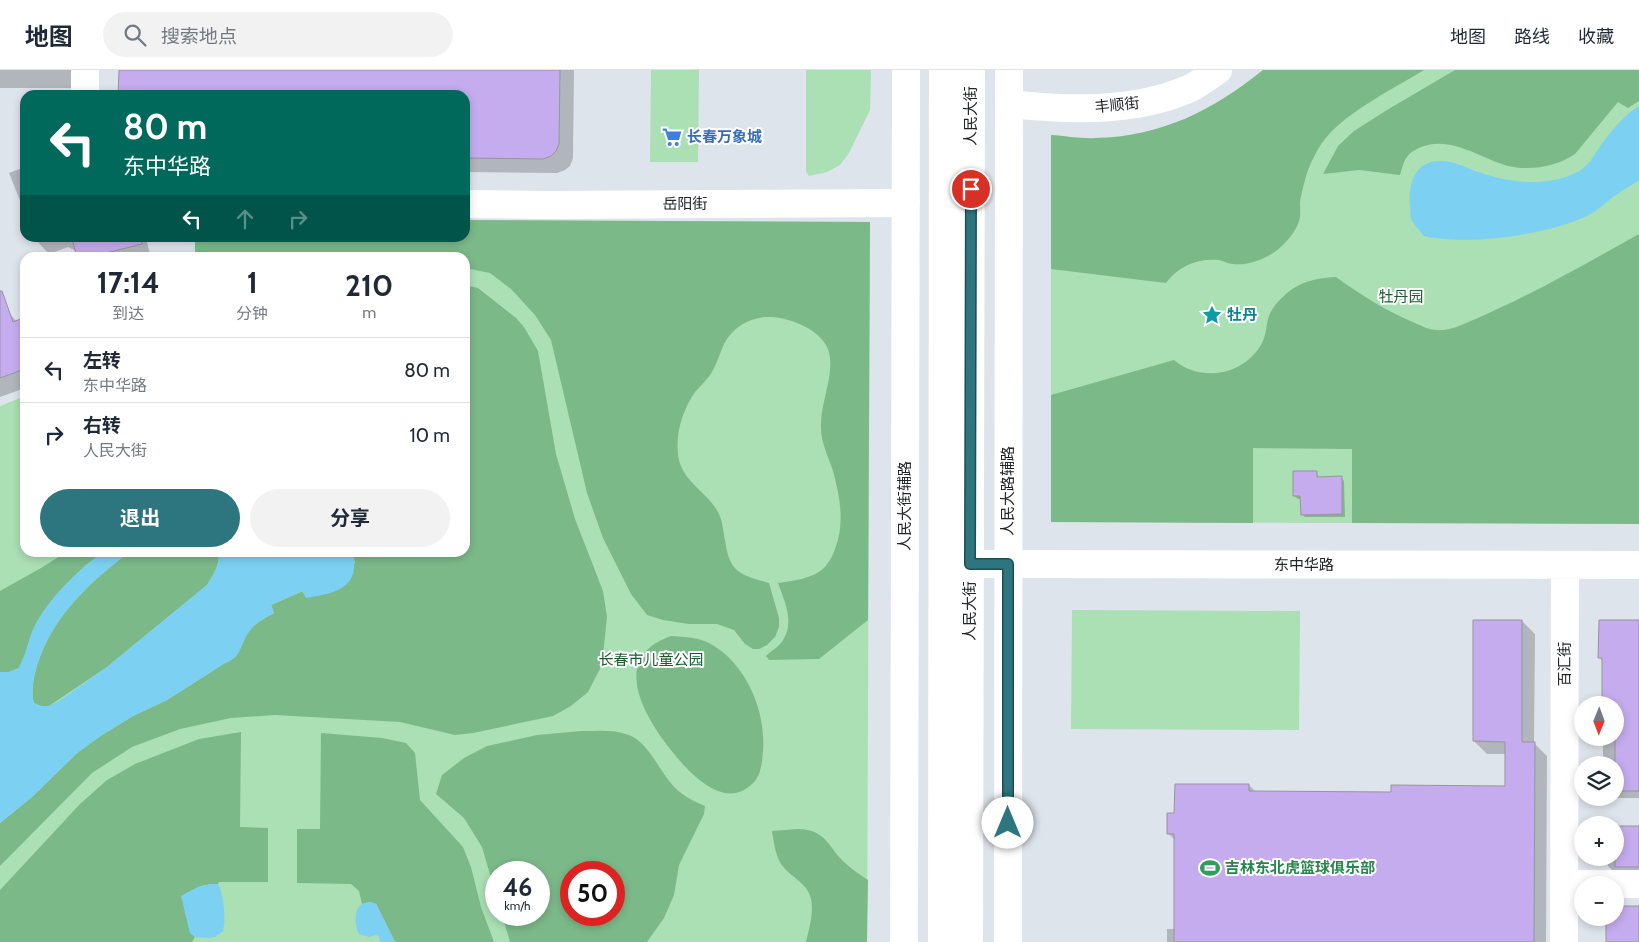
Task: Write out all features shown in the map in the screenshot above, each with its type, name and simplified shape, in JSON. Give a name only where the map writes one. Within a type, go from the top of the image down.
[{"type":"main road","points":[[85,70],[85,90]]},
{"type":"main road","name":"人民大街辅路","points":[[904,942],[906,70]]},
{"type":"main road","name":"人民大街","points":[[942,942],[943,70]]},
{"type":"main road","name":"人民大街","points":[[969,942],[971,70]]},
{"type":"main road","name":"人民大路辅路","points":[[1008,942],[1009,70]]},
{"type":"main road","name":"丰顺街","points":[[1009,104],[1084,108],[1154,102],[1188,90],[1218,70]]},
{"type":"main road","name":"岳阳街","points":[[470,204],[906,203]]},
{"type":"main road","name":"东中华路","points":[[970,564],[1639,565]]},
{"type":"main road","name":"百汇街","points":[[1564,942],[1565,565]]},
{"type":"main road","points":[[1565,884],[1639,884]]},
{"type":"green space","points":[[651,70],[699,70],[698,162],[650,162]]},
{"type":"green space","points":[[806,70],[871,70],[870,110],[849,153],[840,165],[827,172],[809,176],[806,172]]},
{"type":"green space","name":"牡丹园","points":[[1263,70],[1639,70],[1639,524],[1051,522],[1051,135],[1096,138],[1142,133],[1164,127],[1206,109]]},
{"type":"green space","points":[[1263,70],[1424,70],[1345,119],[1325,139],[1313,158],[1306,175],[1300,199],[1298,225],[1283,245],[1267,257],[1244,264],[1231,264],[1219,260],[1196,262],[1176,272],[1166,283],[1051,269],[1051,135],[1096,138],[1142,133],[1164,127],[1206,109]]},
{"type":"green space","points":[[1455,70],[1639,70],[1639,101],[1628,108],[1618,102],[1575,154],[1560,162],[1543,167],[1525,168],[1508,166],[1453,145],[1430,144],[1408,155],[1400,175],[1359,170],[1323,174],[1338,146],[1354,131]]},
{"type":"green space","name":"长春市儿童公园","points":[[470,220],[870,222],[867,942],[0,942],[0,406],[20,398],[20,557],[470,557],[470,252],[195,252],[195,242],[470,242]]},
{"type":"green space","points":[[470,220],[870,222],[868,620],[819,659],[769,660],[766,656],[782,642],[788,626],[787,611],[778,583],[808,577],[824,568],[834,551],[840,529],[838,490],[821,430],[830,358],[824,342],[804,326],[779,318],[764,317],[750,320],[732,332],[724,344],[710,375],[690,399],[678,433],[679,460],[682,468],[691,482],[710,500],[719,514],[729,559],[733,566],[743,574],[769,583],[779,618],[779,627],[775,637],[767,645],[759,649],[753,649],[745,644],[734,630],[717,624],[689,624],[663,620],[647,615],[631,594],[603,538],[587,493],[551,340],[535,315],[511,289],[490,273],[470,269],[470,252],[195,252],[195,242],[470,242]]},
{"type":"green space","points":[[1639,234],[1639,524],[1352,523],[1352,449],[1253,448],[1253,523],[1051,522],[1051,395],[1174,360],[1196,372],[1209,373],[1233,369],[1244,363],[1261,345],[1269,316],[1281,299],[1301,284],[1321,278],[1336,277],[1384,308],[1425,328],[1442,330],[1453,328],[1521,298]]},
{"type":"green space","points":[[470,286],[478,288],[516,318],[524,327],[538,351],[556,454],[575,519],[603,591],[607,617],[602,665],[588,692],[571,706],[553,716],[455,735],[400,722],[275,715],[231,718],[180,729],[132,747],[92,773],[0,866],[0,823],[32,797],[77,753],[133,716],[167,700],[230,661],[238,653],[251,629],[274,613],[271,605],[303,591],[355,563],[354,557],[470,557]]},
{"type":"green space","points":[[59,557],[97,557],[62,589],[43,612],[19,668],[9,672],[0,672],[0,591]]},
{"type":"green space","points":[[123,557],[219,557],[216,570],[207,585],[107,667],[49,706],[41,706],[34,703],[32,692],[35,673],[49,637],[71,605]]},
{"type":"green space","points":[[1072,610],[1300,611],[1299,730],[1071,729]]},
{"type":"green space","points":[[671,636],[697,639],[711,644],[735,664],[752,690],[761,720],[763,736],[762,760],[759,774],[754,782],[739,792],[727,793],[714,789],[702,782],[680,762],[655,727],[640,698],[637,669],[642,656],[653,645]]},
{"type":"green space","points":[[582,731],[618,732],[629,735],[642,743],[677,790],[705,806],[704,814],[679,865],[674,895],[664,918],[647,942],[510,942],[505,926],[550,926],[550,861],[486,861],[482,847],[464,818],[436,794],[442,775],[464,758],[487,746],[537,735]]},
{"type":"green space","points":[[241,732],[240,827],[268,828],[268,882],[219,882],[218,884],[208,884],[199,887],[182,896],[190,932],[195,937],[192,942],[0,942],[0,890],[80,804],[107,780],[135,764],[199,739]]},
{"type":"green space","points":[[321,733],[382,738],[406,743],[415,753],[420,800],[463,847],[471,867],[485,918],[485,926],[488,926],[494,942],[395,942],[376,904],[370,902],[362,904],[359,891],[351,884],[297,883],[297,829],[320,829]]},
{"type":"green space","points":[[798,829],[815,832],[821,836],[845,863],[868,880],[867,942],[806,942],[812,916],[811,899],[803,884],[781,864],[776,852],[772,831]]},
{"type":"water","points":[[1639,106],[1639,180],[1589,215],[1572,222],[1531,233],[1508,237],[1462,240],[1424,236],[1412,221],[1410,189],[1415,174],[1425,164],[1433,161],[1451,162],[1478,172],[1513,181],[1536,182],[1560,179],[1583,169],[1616,126]]},
{"type":"water","points":[[97,557],[123,557],[98,578],[71,605],[49,637],[41,654],[33,684],[34,703],[41,706],[49,706],[59,701],[107,667],[207,585],[216,570],[219,557],[353,557],[354,565],[353,575],[349,582],[335,591],[306,598],[302,591],[271,605],[274,613],[251,629],[238,653],[231,661],[167,700],[133,716],[102,735],[77,753],[32,797],[0,823],[0,672],[9,672],[19,668],[40,616],[55,596]]},
{"type":"water","points":[[218,884],[222,894],[223,931],[215,937],[195,937],[190,933],[181,896],[198,887]]},
{"type":"water","points":[[364,903],[376,904],[395,942],[380,942],[379,936],[369,937],[359,934],[356,920],[357,909]]},
{"type":"building","points":[[119,70],[560,70],[559,144],[551,156],[543,159],[470,158],[470,90],[118,90]]},
{"type":"building","points":[[73,242],[142,242],[142,244],[110,252],[76,252]]},
{"type":"building","points":[[0,291],[2,291],[13,322],[20,319],[20,371],[0,378]]},
{"type":"building","points":[[1293,471],[1317,471],[1317,477],[1342,476],[1342,514],[1301,515],[1300,496],[1293,496]]},
{"type":"building","points":[[1473,620],[1522,620],[1522,742],[1535,742],[1534,942],[1174,942],[1174,834],[1167,834],[1167,813],[1174,813],[1175,784],[1249,784],[1249,791],[1391,792],[1391,785],[1505,786],[1505,742],[1473,741]]},
{"type":"building","points":[[1599,620],[1639,620],[1639,791],[1624,791],[1624,756],[1615,756],[1615,746],[1624,746],[1624,696],[1602,696],[1602,658],[1598,658]]},
{"type":"building","points":[[1624,826],[1639,826],[1639,867],[1615,867],[1624,866]]},
{"type":"building","points":[[1624,906],[1639,906],[1639,942],[1606,942],[1606,926],[1624,926]]},
{"type":"place","name":"长春万象城","points":[[672,137]]},
{"type":"place","name":"牡丹","points":[[1212,315]]},
{"type":"place","name":"吉林东北虎篮球俱乐部","points":[[1210,868]]},
{"type":"route","points":[[971,189],[970,564],[1008,564],[1008,823]]}]
